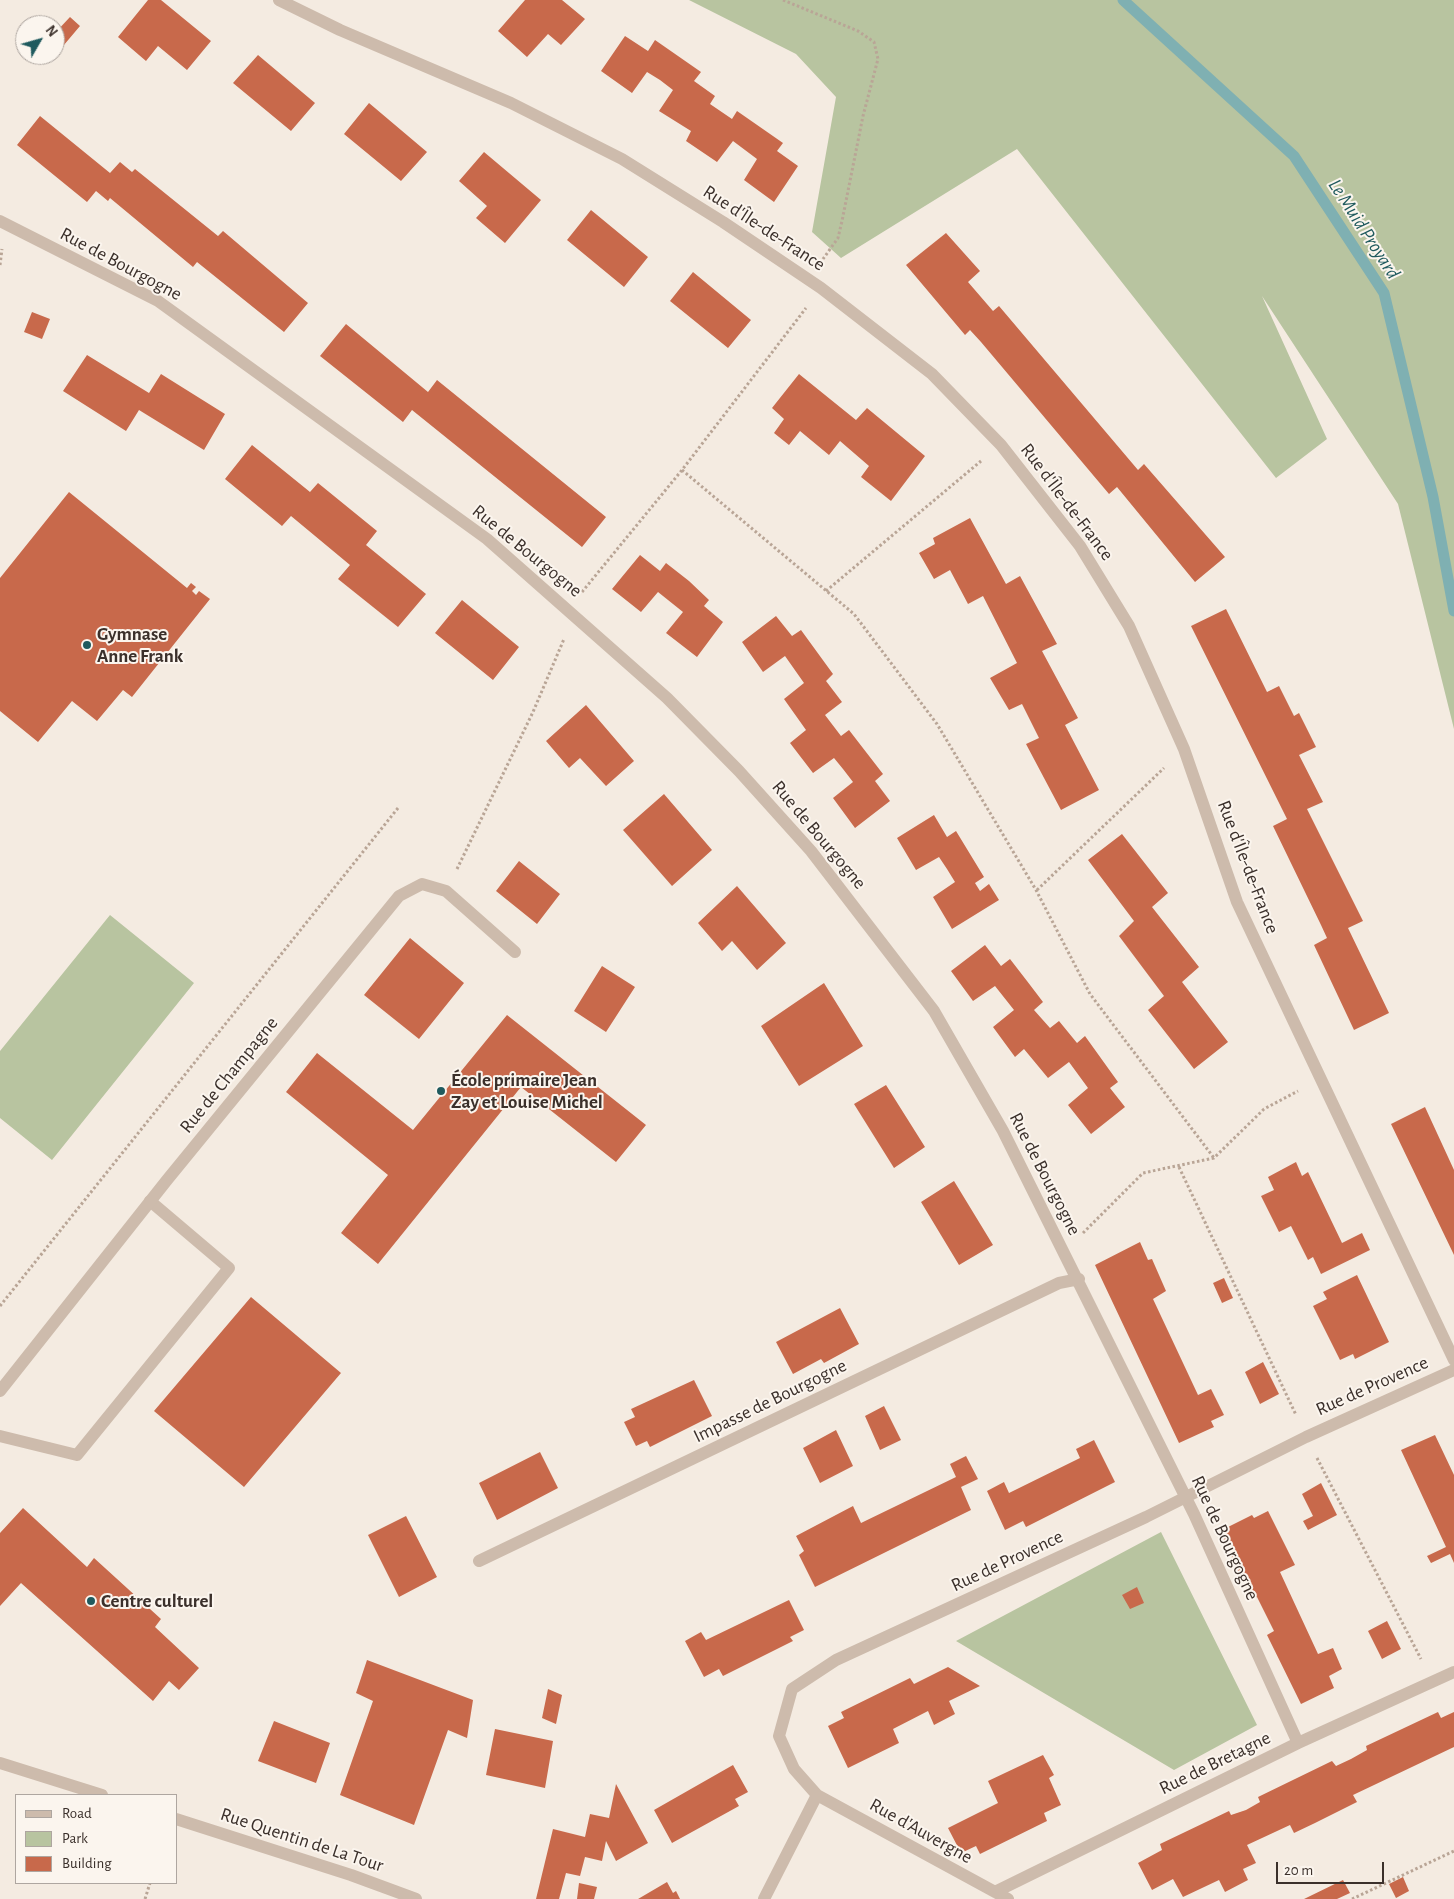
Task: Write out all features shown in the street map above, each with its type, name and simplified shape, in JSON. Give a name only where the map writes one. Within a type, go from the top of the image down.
[{"type":"street","name":"Rue d'Île-de-France","points":[[279,0],[340,30],[511,104],[622,159],[723,222],[821,288],[932,374],[1001,445],[1080,546],[1130,626],[1184,749],[1237,902],[1454,1360]]},
{"type":"street","name":"Rue de Bourgogne","points":[[0,221],[158,301],[487,539],[667,698],[726,757],[811,851],[934,1011],[1003,1131],[1079,1279],[1186,1498],[1298,1743]]},
{"type":"street","name":"Rue de Champagne","points":[[0,1391],[150,1201],[399,896],[422,884],[446,891],[515,952]]},
{"type":"street","points":[[0,1436],[77,1455],[229,1268],[150,1201]]},
{"type":"street","name":"Impasse de Bourgogne","points":[[479,1561],[1059,1283],[1079,1279]]},
{"type":"street","name":"Rue de Provence","points":[[817,1795],[794,1769],[779,1736],[792,1689],[836,1660],[1186,1498],[1306,1437],[1454,1370]]},
{"type":"street","name":"Rue de Bretagne","points":[[995,1892],[1298,1743],[1454,1672]]},
{"type":"street","points":[[0,1763],[99,1794]]},
{"type":"street","points":[[764,1899],[817,1795]]},
{"type":"street","name":"Rue d'Auvergne","points":[[817,1795],[1008,1899]]},
{"type":"street","name":"Rue Quentin de La Tour","points":[[178,1820],[351,1875],[416,1899]]},
{"type":"path","points":[[783,0],[858,31],[874,42],[878,59],[863,116],[838,238],[809,279]]},
{"type":"path","points":[[446,891],[540,695],[565,636],[558,620],[682,470],[821,288]]},
{"type":"path","points":[[826,591],[1001,445]]},
{"type":"path","points":[[682,470],[854,614],[937,724],[1036,890],[1090,994],[1214,1158]]},
{"type":"path","points":[[1036,890],[1184,749]]},
{"type":"path","points":[[0,1306],[398,808]]},
{"type":"path","points":[[1064,1252],[1143,1173],[1214,1158],[1264,1109],[1320,1078]]},
{"type":"path","points":[[1352,1899],[1454,1851]]},
{"type":"path","points":[[145,1899],[150,1884]]},
{"type":"green space","points":[[689,0],[1454,0],[1454,729],[1398,504],[1262,296],[1327,439],[1276,478],[1017,149],[841,258],[812,232],[836,97],[796,54]]},
{"type":"green space","points":[[110,915],[194,983],[52,1160],[0,1118],[0,1051]]},
{"type":"green space","points":[[1161,1532],[1257,1725],[1174,1770],[956,1641]]},
{"type":"building","points":[[148,0],[161,0],[211,41],[187,70],[158,46],[146,61],[118,37]]},
{"type":"building","points":[[525,0],[562,0],[585,19],[561,45],[548,34],[527,57],[498,31]]},
{"type":"building","points":[[70,17],[80,26],[65,44],[65,22]]},
{"type":"building","points":[[625,36],[648,51],[655,40],[701,72],[694,81],[715,96],[710,104],[732,119],[737,111],[783,143],[777,151],[798,166],[774,202],[744,180],[757,159],[733,141],[717,162],[686,141],[691,131],[659,111],[673,90],[660,80],[647,72],[632,93],[601,71]]},
{"type":"building","points":[[258,55],[315,103],[291,131],[233,83]]},
{"type":"building","points":[[369,103],[427,152],[401,181],[344,134]]},
{"type":"building","points":[[40,116],[110,173],[120,162],[132,172],[135,169],[218,236],[223,231],[308,303],[284,332],[197,262],[193,267],[110,198],[108,201],[96,191],[87,202],[17,145]]},
{"type":"building","points":[[484,152],[541,200],[505,243],[476,218],[487,206],[459,181]]},
{"type":"building","points":[[591,210],[648,257],[624,287],[567,240]]},
{"type":"building","points":[[946,233],[980,271],[968,282],[993,311],[999,306],[1138,470],[1144,464],[1225,557],[1195,582],[1117,487],[1109,494],[981,342],[970,330],[965,335],[906,265]]},
{"type":"building","points":[[693,272],[751,320],[728,348],[670,301]]},
{"type":"building","points":[[32,312],[50,319],[42,339],[24,332]]},
{"type":"building","points":[[346,324],[428,392],[437,380],[606,517],[582,547],[412,410],[403,422],[320,356]]},
{"type":"building","points":[[87,355],[149,393],[161,374],[225,414],[204,450],[139,410],[126,431],[63,391]]},
{"type":"building","points":[[799,374],[856,420],[867,408],[925,456],[891,501],[861,477],[869,466],[840,441],[829,455],[800,431],[789,445],[774,433],[784,419],[772,408]]},
{"type":"building","points":[[252,445],[310,492],[318,483],[377,531],[366,545],[426,594],[398,627],[338,579],[350,565],[291,516],[282,526],[225,479]]},
{"type":"building","name":"Gymnase Anne Frank","points":[[69,492],[187,588],[191,583],[196,587],[192,591],[196,595],[199,591],[210,599],[132,697],[123,690],[97,721],[72,701],[38,742],[0,711],[0,578]]},
{"type":"building","points":[[970,518],[1006,584],[1020,576],[1057,644],[1042,651],[1078,718],[1065,725],[1099,790],[1061,810],[1026,744],[1039,738],[1022,704],[1009,710],[990,678],[1017,663],[983,596],[968,604],[950,570],[934,579],[919,553],[935,544],[933,538]]},
{"type":"building","points":[[640,555],[660,571],[666,563],[689,581],[709,600],[704,606],[723,622],[697,657],[666,633],[683,612],[658,592],[641,612],[612,589]]},
{"type":"building","points":[[462,600],[519,647],[493,680],[435,633]]},
{"type":"building","points":[[1226,609],[1267,692],[1279,686],[1294,716],[1299,713],[1316,747],[1299,755],[1323,802],[1307,809],[1363,921],[1348,928],[1389,1013],[1354,1030],[1314,945],[1327,938],[1273,826],[1287,819],[1191,626]]},
{"type":"building","points":[[776,616],[792,636],[801,630],[833,674],[826,681],[842,702],[825,715],[841,736],[849,730],[883,774],[875,781],[890,801],[855,828],[833,798],[853,782],[834,758],[813,773],[790,743],[806,730],[784,699],[804,683],[785,656],[763,672],[742,642]]},
{"type":"building","points":[[586,705],[634,761],[606,786],[580,758],[569,768],[546,741]]},
{"type":"building","points":[[664,794],[712,850],[672,886],[623,830]]},
{"type":"building","points":[[934,815],[947,837],[956,831],[984,877],[975,883],[980,891],[989,884],[999,900],[952,929],[933,897],[955,882],[939,857],[916,870],[897,838]]},
{"type":"building","points":[[1122,834],[1168,893],[1152,907],[1199,967],[1182,982],[1228,1042],[1194,1069],[1148,1010],[1164,996],[1119,936],[1134,921],[1088,860]]},
{"type":"building","points":[[519,861],[560,894],[537,924],[496,891]]},
{"type":"building","points":[[737,886],[786,943],[757,970],[732,941],[722,951],[698,923]]},
{"type":"building","points":[[410,938],[464,983],[419,1039],[364,995]]},
{"type":"building","points":[[985,945],[1001,966],[1010,959],[1043,1002],[1034,1010],[1050,1028],[1059,1021],[1077,1043],[1085,1036],[1118,1082],[1110,1088],[1125,1107],[1091,1134],[1068,1105],[1088,1088],[1069,1062],[1048,1078],[1024,1049],[1015,1057],[993,1027],[1014,1010],[995,986],[973,1001],[951,971]]},
{"type":"building","points":[[602,966],[635,987],[606,1032],[574,1011]]},
{"type":"building","points":[[824,983],[863,1046],[799,1086],[761,1026]]},
{"type":"building","points":[[507,1015],[646,1125],[616,1162],[521,1087],[378,1264],[341,1233],[388,1175],[286,1092],[317,1053],[413,1130]]},
{"type":"building","points":[[886,1085],[925,1147],[894,1168],[854,1104]]},
{"type":"building","points":[[1425,1107],[1454,1170],[1454,1255],[1391,1124]]},
{"type":"building","points":[[1296,1162],[1302,1176],[1308,1172],[1342,1243],[1362,1233],[1370,1250],[1321,1274],[1313,1257],[1308,1260],[1291,1226],[1279,1232],[1261,1196],[1274,1190],[1268,1177]]},
{"type":"building","points":[[954,1181],[993,1245],[959,1265],[921,1202]]},
{"type":"building","points":[[1140,1242],[1148,1260],[1152,1259],[1166,1291],[1153,1299],[1198,1395],[1211,1389],[1224,1415],[1211,1421],[1214,1427],[1179,1443],[1095,1265]]},
{"type":"building","points":[[1357,1275],[1389,1342],[1355,1359],[1353,1354],[1340,1360],[1313,1306],[1327,1299],[1323,1292]]},
{"type":"building","points":[[1224,1278],[1233,1298],[1222,1303],[1213,1283]]},
{"type":"building","points":[[251,1297],[341,1373],[244,1487],[154,1411]]},
{"type":"building","points":[[840,1308],[859,1344],[824,1363],[821,1359],[793,1374],[776,1342]]},
{"type":"building","points":[[1263,1362],[1279,1394],[1260,1404],[1245,1372]]},
{"type":"building","points":[[694,1380],[712,1416],[650,1447],[647,1441],[636,1446],[624,1422],[635,1417],[631,1409]]},
{"type":"building","points":[[884,1406],[901,1440],[880,1450],[865,1416]]},
{"type":"building","points":[[836,1430],[853,1466],[820,1483],[803,1448]]},
{"type":"building","points":[[1435,1435],[1454,1475],[1454,1563],[1450,1554],[1431,1563],[1427,1556],[1446,1547],[1401,1450]]},
{"type":"building","points":[[1094,1440],[1115,1482],[1026,1527],[1023,1521],[1005,1530],[987,1491],[1004,1482],[1009,1493],[1080,1458],[1076,1449]]},
{"type":"building","points":[[540,1452],[558,1488],[497,1520],[479,1483]]},
{"type":"building","points":[[966,1456],[978,1479],[961,1487],[971,1510],[815,1587],[799,1555],[804,1551],[796,1536],[853,1506],[861,1523],[956,1477],[950,1464]]},
{"type":"building","points":[[1321,1483],[1337,1515],[1308,1530],[1303,1521],[1313,1516],[1302,1494]]},
{"type":"building","name":"Centre culturel","points":[[23,1508],[87,1567],[94,1558],[161,1619],[155,1627],[199,1668],[179,1690],[169,1681],[153,1701],[21,1583],[0,1606],[0,1533]]},
{"type":"building","points":[[1268,1511],[1295,1565],[1280,1572],[1318,1654],[1333,1648],[1342,1669],[1329,1676],[1334,1688],[1301,1704],[1267,1635],[1274,1631],[1257,1597],[1251,1600],[1220,1531],[1252,1515],[1254,1518]]},
{"type":"building","points":[[406,1516],[437,1577],[399,1597],[368,1535]]},
{"type":"building","points":[[1137,1587],[1144,1603],[1130,1609],[1122,1595]]},
{"type":"building","points":[[789,1600],[804,1630],[790,1637],[793,1641],[723,1676],[719,1669],[704,1677],[685,1641],[701,1632],[706,1640]]},
{"type":"building","points":[[1387,1621],[1401,1649],[1382,1659],[1368,1631]]},
{"type":"building","points":[[367,1660],[473,1700],[467,1738],[448,1730],[414,1825],[340,1795],[373,1701],[356,1693]]},
{"type":"building","points":[[948,1667],[980,1686],[949,1701],[955,1714],[934,1725],[928,1711],[893,1729],[899,1743],[848,1768],[828,1726],[844,1718],[841,1712],[910,1678],[914,1684]]},
{"type":"building","points":[[548,1689],[562,1695],[556,1724],[542,1718]]},
{"type":"building","points":[[1438,1712],[1441,1718],[1454,1712],[1454,1747],[1353,1795],[1357,1802],[1294,1833],[1290,1825],[1247,1845],[1256,1863],[1243,1869],[1248,1880],[1225,1892],[1219,1880],[1183,1897],[1173,1879],[1152,1890],[1138,1863],[1162,1850],[1160,1844],[1229,1811],[1231,1815],[1246,1810],[1260,1802],[1258,1797],[1332,1761],[1336,1766],[1351,1759],[1367,1750],[1366,1746]]},
{"type":"building","points":[[274,1721],[330,1743],[316,1783],[258,1761]]},
{"type":"building","points":[[495,1729],[553,1741],[545,1788],[486,1775]]},
{"type":"building","points":[[1043,1755],[1054,1775],[1049,1778],[1061,1805],[1044,1813],[1047,1821],[980,1854],[976,1846],[961,1853],[948,1828],[998,1803],[988,1781]]},
{"type":"building","points":[[733,1765],[748,1792],[735,1799],[739,1806],[672,1843],[654,1810]]},
{"type":"building","points":[[616,1784],[648,1843],[616,1861],[606,1841],[602,1861],[585,1857],[580,1876],[566,1873],[559,1899],[536,1899],[553,1829],[585,1837],[590,1814],[609,1818]]},
{"type":"building","points":[[1403,1877],[1409,1891],[1396,1898],[1389,1884]]},
{"type":"building","points":[[1343,1880],[1350,1893],[1337,1899],[1304,1899]]},
{"type":"building","points":[[667,1882],[673,1893],[676,1891],[680,1899],[638,1899]]},
{"type":"building","points":[[579,1883],[597,1887],[594,1899],[577,1899]]},
{"type":"waterway","name":"Le Muid Proyard","points":[[1123,0],[1294,156],[1384,293],[1433,497],[1454,611]]},
{"type":"place","name":"Gymnase Anne Frank","points":[[87,645]]},
{"type":"place","name":"École primaire Jean Zay et Louise Michel","points":[[441,1091]]},
{"type":"place","name":"Centre culturel","points":[[91,1601]]}]
